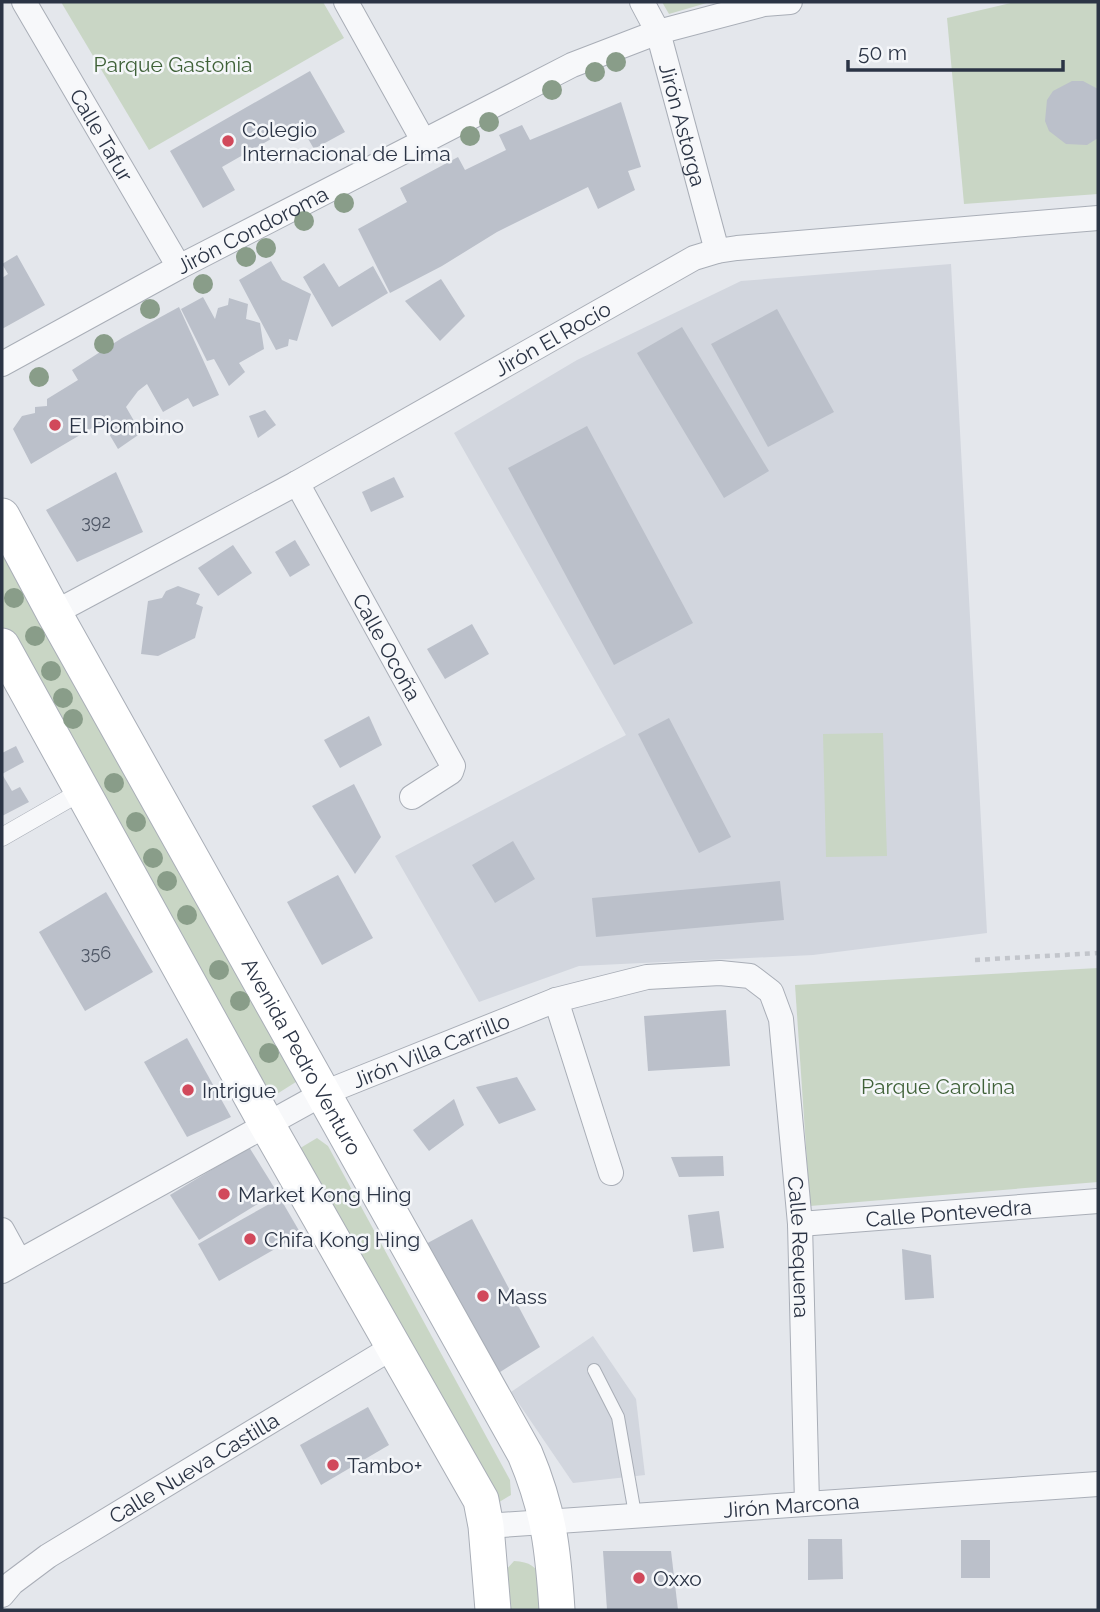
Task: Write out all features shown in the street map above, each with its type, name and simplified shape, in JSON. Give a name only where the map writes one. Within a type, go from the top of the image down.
[{"type":"main road","name":"Avenida Pedro Venturo","points":[[2,516],[525,1454],[539,1487],[548,1520],[553,1545],[558,1610]]},
{"type":"main road","points":[[2,646],[266,1123],[481,1500],[486,1526],[493,1610]]},
{"type":"street","name":"Calle Tafur","points":[[24,2],[179,267]]},
{"type":"street","points":[[346,2],[424,142]]},
{"type":"street","name":"Jirón Astorga","points":[[642,2],[658,32],[717,251]]},
{"type":"street","name":"Jirón Condoroma","points":[[2,364],[179,267],[572,65],[658,32],[764,4],[790,2]]},
{"type":"street","name":"Jirón El Rocío","points":[[54,613],[297,482],[694,258],[717,251],[1098,218]]},
{"type":"street","name":"Calle Ocoña","points":[[297,482],[453,766],[452,772],[412,797]]},
{"type":"street","points":[[2,837],[82,791]]},
{"type":"street","name":"Jirón Villa Carrillo","points":[[10,1266],[324,1093],[556,1000],[647,977],[720,973],[750,976],[771,992]]},
{"type":"street","name":"Calle Requena","points":[[771,992],[781,1019],[800,1224],[807,1503]]},
{"type":"street","points":[[556,1000],[611,1173]]},
{"type":"street","name":"Calle Pontevedra","points":[[800,1224],[1098,1200]]},
{"type":"street","points":[[2,1230],[10,1266]]},
{"type":"street","name":"Calle Nueva Castilla","points":[[2,1595],[12,1583],[48,1556],[393,1347]]},
{"type":"street","name":"Jirón Marcona","points":[[486,1526],[1098,1484]]},
{"type":"lane","points":[[594,1370],[618,1417],[635,1514]]},
{"type":"path","points":[[975,960],[1098,954]]},
{"type":"shaded area","points":[[951,264],[987,933],[813,955],[579,966],[479,1002],[395,856],[626,735],[454,433],[577,360],[741,281]]},
{"type":"shaded area","points":[[593,1336],[636,1399],[645,1475],[573,1483],[511,1392]]},
{"type":"green space","name":"Parque Gastonia","points":[[61,2],[323,2],[344,38],[149,150]]},
{"type":"green space","points":[[662,2],[710,2],[669,14]]},
{"type":"green space","points":[[1015,2],[1098,2],[1098,194],[964,204],[947,18]]},
{"type":"green space","points":[[2,529],[307,1075],[261,1104],[2,631]]},
{"type":"green space","points":[[883,733],[887,856],[826,857],[823,734]]},
{"type":"green space","name":"Parque Carolina","points":[[1098,968],[1098,1182],[810,1206],[795,985]]},
{"type":"green space","points":[[317,1138],[328,1146],[510,1480],[511,1495],[496,1504],[297,1150]]},
{"type":"green space","points":[[514,1561],[524,1562],[537,1571],[542,1584],[545,1610],[506,1610],[505,1571]]},
{"type":"building","name":"Colegio Internacional de Lima","points":[[310,71],[345,132],[314,149],[299,123],[222,167],[235,190],[203,208],[170,151]]},
{"type":"building","points":[[1072,81],[1083,81],[1098,89],[1098,138],[1087,145],[1066,144],[1049,131],[1045,121],[1047,100],[1053,91]]},
{"type":"building","points":[[621,102],[641,167],[628,171],[635,190],[598,209],[588,187],[497,232],[442,266],[390,293],[358,229],[407,202],[400,188],[458,157],[465,170],[506,150],[499,135],[522,125],[530,140]]},
{"type":"building","points":[[17,255],[45,305],[2,329],[2,278],[8,274],[2,264]]},
{"type":"building","points":[[271,261],[282,280],[311,294],[297,341],[289,339],[288,346],[276,350],[239,280]]},
{"type":"building","points":[[324,263],[339,287],[373,266],[388,293],[332,327],[303,277]]},
{"type":"building","points":[[441,279],[465,316],[440,341],[405,301]]},
{"type":"building","points":[[203,297],[215,319],[218,308],[228,305],[229,298],[248,304],[246,319],[260,323],[264,349],[239,363],[245,372],[229,386],[214,359],[207,361],[181,309]]},
{"type":"building","points":[[179,307],[219,395],[193,407],[188,398],[163,412],[147,384],[126,407],[141,433],[118,449],[102,422],[31,464],[13,429],[22,416],[35,413],[35,407],[47,406],[47,399],[78,380],[72,370],[122,338]]},
{"type":"building","points":[[777,309],[834,412],[768,447],[711,344]]},
{"type":"building","points":[[682,327],[769,471],[724,498],[637,353]]},
{"type":"building","points":[[265,410],[276,425],[258,438],[249,416]]},
{"type":"building","points":[[587,426],[693,623],[614,665],[508,468]]},
{"type":"building","points":[[116,472],[143,532],[77,562],[46,510]]},
{"type":"building","points":[[394,477],[404,497],[371,512],[362,492]]},
{"type":"building","points":[[295,540],[310,565],[290,577],[275,552]]},
{"type":"building","points":[[233,545],[252,573],[218,596],[198,568]]},
{"type":"building","points":[[178,586],[200,594],[196,604],[203,607],[195,638],[158,656],[141,654],[148,601],[162,598],[166,591]]},
{"type":"building","points":[[472,624],[489,654],[445,679],[427,649]]},
{"type":"building","points":[[369,716],[382,745],[340,768],[324,740]]},
{"type":"building","points":[[669,718],[731,837],[699,853],[638,734]]},
{"type":"building","points":[[16,746],[24,762],[2,774],[2,753]]},
{"type":"building","points":[[2,774],[12,791],[20,787],[29,802],[2,816]]},
{"type":"building","points":[[354,784],[381,837],[355,874],[312,806]]},
{"type":"building","points":[[513,841],[535,879],[495,903],[472,865]]},
{"type":"building","points":[[338,875],[373,938],[322,965],[287,902]]},
{"type":"building","points":[[780,881],[784,920],[596,937],[592,898]]},
{"type":"building","points":[[106,892],[153,972],[85,1011],[39,932]]},
{"type":"building","points":[[726,1010],[730,1066],[648,1071],[644,1016]]},
{"type":"building","name":"Intrigue","points":[[187,1038],[231,1117],[187,1137],[144,1062]]},
{"type":"building","points":[[517,1077],[536,1110],[499,1124],[476,1087]]},
{"type":"building","points":[[454,1099],[464,1125],[429,1151],[413,1130]]},
{"type":"building","name":"Market Kong Hing","points":[[249,1147],[277,1192],[199,1240],[170,1195]]},
{"type":"building","points":[[723,1156],[724,1176],[679,1177],[671,1157]]},
{"type":"building","name":"Chifa Kong Hing","points":[[280,1198],[301,1234],[219,1281],[198,1244]]},
{"type":"building","points":[[719,1211],[724,1248],[693,1252],[688,1215]]},
{"type":"building","name":"Mass","points":[[472,1219],[540,1347],[497,1374],[424,1245]]},
{"type":"building","points":[[902,1249],[931,1255],[934,1298],[905,1300]]},
{"type":"building","name":"Tambo+","points":[[368,1407],[389,1445],[321,1485],[300,1445]]},
{"type":"building","points":[[808,1539],[842,1539],[843,1579],[808,1580]]},
{"type":"building","points":[[961,1540],[990,1540],[990,1578],[961,1578]]},
{"type":"building","name":"Oxxo","points":[[603,1551],[671,1551],[678,1610],[607,1610]]},
{"type":"place","name":"Colegio Internacional de Lima","points":[[228,141]]},
{"type":"place","name":"El Piombino","points":[[55,425]]},
{"type":"place","name":"Intrigue","points":[[188,1090]]},
{"type":"place","name":"Market Kong Hing","points":[[224,1194]]},
{"type":"place","name":"Chifa Kong Hing","points":[[250,1239]]},
{"type":"place","name":"Mass","points":[[483,1296]]},
{"type":"place","name":"Tambo+","points":[[333,1465]]},
{"type":"place","name":"Oxxo","points":[[639,1578]]}]
